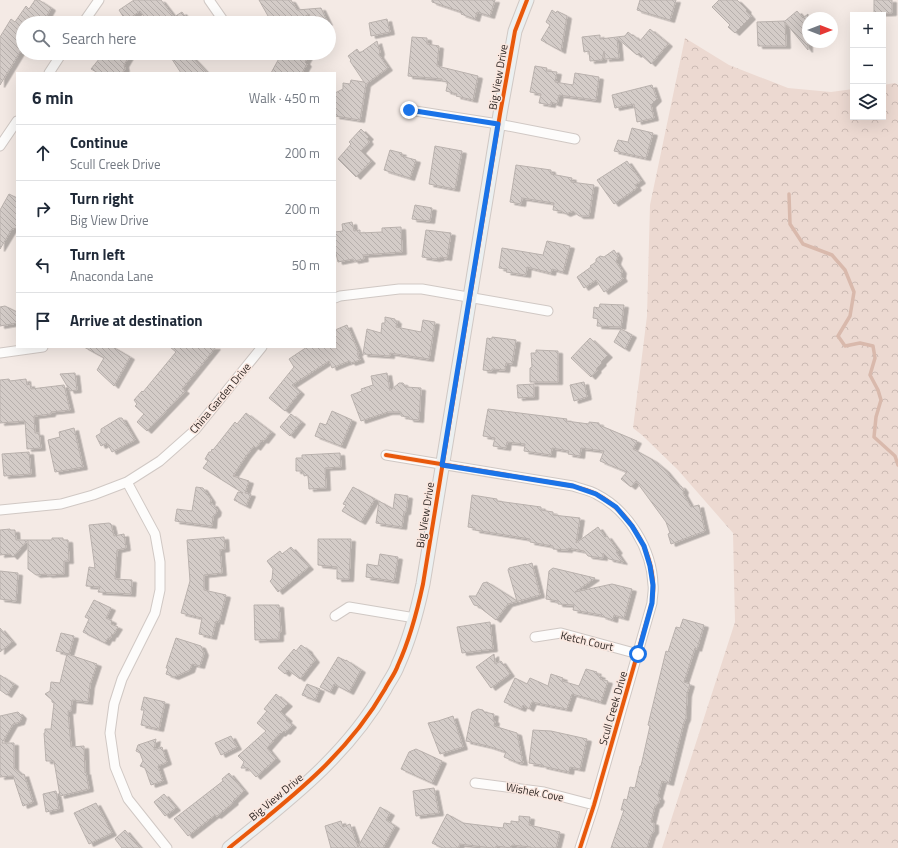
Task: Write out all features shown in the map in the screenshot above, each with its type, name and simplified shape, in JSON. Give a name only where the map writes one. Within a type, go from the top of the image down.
[{"type":"street","points":[[88,16],[99,0]]},
{"type":"street","points":[[209,0],[220,16]]},
{"type":"street","name":"Big View Drive","points":[[229,848],[303,788],[336,756],[374,708],[398,666],[415,618],[423,584],[498,124],[515,31],[527,0]]},
{"type":"street","points":[[50,72],[57,60]]},
{"type":"street","points":[[409,110],[498,124],[575,139]]},
{"type":"street","points":[[0,146],[16,122]]},
{"type":"street","points":[[336,298],[376,290],[399,288],[422,289],[548,311]]},
{"type":"street","points":[[0,353],[36,348]]},
{"type":"street","name":"China Garden Drive","points":[[0,510],[61,504],[93,495],[127,482],[160,461],[195,430],[261,348]]},
{"type":"street","name":"Scull Creek Drive","points":[[386,455],[573,486],[596,494],[616,507],[632,526],[644,546],[650,566],[653,585],[652,603],[594,805],[580,848]]},
{"type":"street","points":[[127,482],[155,534],[160,562],[160,590],[155,613],[122,679],[114,704],[110,733],[115,767],[128,799],[167,848]]},
{"type":"street","points":[[335,616],[349,607],[415,618]]},
{"type":"street","name":"Ketch Court","points":[[535,637],[561,633],[638,654]]},
{"type":"street","name":"Wishek Cove","points":[[475,783],[544,792],[594,805]]},
{"type":"green space","points":[[685,38],[729,65],[788,88],[831,92],[850,89],[850,120],[886,120],[886,84],[895,83],[898,85],[898,848],[662,848],[735,622],[733,533],[678,470],[633,428],[647,316],[650,205]]},
{"type":"building","points":[[35,0],[39,0],[51,8],[47,16],[19,16],[26,6],[29,9]]},
{"type":"building","points":[[134,0],[161,0],[173,16],[144,16],[140,11],[133,16],[123,16],[119,10]]},
{"type":"building","points":[[259,0],[291,0],[297,10],[321,8],[325,16],[310,16],[309,14],[306,16],[268,16]]},
{"type":"building","points":[[432,0],[495,0],[490,16],[477,12],[475,19],[461,14],[462,12],[432,2]]},
{"type":"building","points":[[640,0],[676,0],[670,20],[637,10]]},
{"type":"building","points":[[719,0],[737,0],[747,10],[746,11],[751,17],[735,33],[728,27],[730,25],[712,7]]},
{"type":"building","points":[[874,0],[892,0],[892,13],[874,12]]},
{"type":"building","points":[[552,10],[556,13],[557,11],[567,16],[561,51],[541,40],[550,25],[546,22]]},
{"type":"building","points":[[797,11],[802,17],[802,43],[785,22],[786,46],[758,46],[757,22],[785,21]]},
{"type":"building","points":[[182,12],[185,16],[176,16]]},
{"type":"building","points":[[11,19],[15,22],[16,21],[16,59],[0,85],[0,37]]},
{"type":"building","points":[[387,19],[390,32],[371,36],[369,23]]},
{"type":"building","points":[[650,29],[668,44],[651,64],[639,53],[637,55],[617,38],[619,58],[605,59],[604,51],[602,60],[590,61],[589,51],[584,52],[582,37],[600,35],[600,39],[625,36],[628,32],[640,41]]},
{"type":"building","points":[[412,37],[427,38],[427,44],[439,46],[437,66],[478,76],[473,100],[456,96],[457,94],[446,91],[448,82],[442,81],[442,79],[408,76]]},
{"type":"building","points":[[377,41],[380,52],[379,55],[388,68],[366,84],[360,120],[336,116],[336,92],[343,89],[343,83],[350,84],[351,80],[364,82],[348,56],[357,49],[360,53]]},
{"type":"building","points":[[98,60],[127,60],[123,72],[96,72],[91,69]]},
{"type":"building","points":[[173,60],[195,60],[206,72],[180,72]]},
{"type":"building","points":[[278,60],[306,60],[305,62],[307,64],[303,72],[272,72]]},
{"type":"building","points":[[535,66],[547,68],[546,71],[557,72],[555,82],[573,85],[575,73],[599,77],[596,100],[559,95],[557,104],[551,102],[551,105],[539,103],[541,94],[530,92]]},
{"type":"building","points":[[652,85],[657,99],[651,105],[654,118],[637,122],[634,104],[615,108],[612,95]]},
{"type":"building","points":[[632,128],[653,133],[646,158],[614,151],[618,140],[628,142]]},
{"type":"building","points":[[361,129],[369,137],[367,139],[369,142],[361,151],[371,161],[356,177],[338,159],[351,144],[349,142]]},
{"type":"building","points":[[435,146],[462,151],[455,189],[429,184]]},
{"type":"building","points":[[390,150],[402,153],[401,156],[416,160],[410,178],[384,170]]},
{"type":"building","points":[[627,161],[641,181],[635,185],[637,188],[614,204],[597,180]]},
{"type":"building","points":[[516,165],[551,170],[551,174],[572,178],[571,182],[594,185],[589,216],[579,216],[573,211],[566,214],[561,211],[553,210],[554,203],[522,198],[521,204],[510,202]]},
{"type":"building","points":[[9,194],[16,198],[16,228],[12,229],[0,249],[0,210]]},
{"type":"building","points":[[415,205],[432,208],[430,221],[412,219]]},
{"type":"building","points":[[352,222],[354,231],[360,230],[360,233],[382,232],[382,228],[401,227],[402,252],[363,255],[364,259],[354,261],[353,259],[338,262],[336,253],[336,232],[343,231],[342,224]]},
{"type":"building","points":[[426,230],[451,233],[447,258],[440,257],[435,259],[422,257]]},
{"type":"building","points":[[547,241],[570,246],[563,272],[552,269],[551,273],[527,267],[526,275],[506,272],[507,269],[499,268],[502,248],[543,255]]},
{"type":"building","points":[[614,250],[618,256],[616,262],[622,271],[621,276],[623,279],[604,292],[596,280],[584,288],[577,277],[591,267],[590,266],[596,262],[596,259],[600,256],[604,257]]},
{"type":"building","points":[[600,304],[624,305],[621,327],[597,326],[598,319],[593,318],[594,307],[599,308]]},
{"type":"building","points":[[5,306],[16,312],[16,323],[0,326],[0,307]]},
{"type":"building","points":[[385,317],[395,319],[395,321],[397,321],[396,327],[421,332],[423,320],[435,322],[429,359],[390,353],[390,356],[363,354],[367,329],[381,333],[382,323],[385,323]]},
{"type":"building","points":[[347,325],[359,353],[357,353],[360,360],[351,363],[350,361],[332,368],[329,361],[292,385],[300,392],[285,411],[269,398],[294,367],[289,359],[306,348],[336,348],[336,330]]},
{"type":"building","points":[[621,329],[632,335],[625,349],[614,342]]},
{"type":"building","points":[[492,337],[516,340],[512,364],[506,363],[505,370],[483,370],[487,338],[492,339]]},
{"type":"building","points":[[590,338],[608,355],[601,362],[602,363],[591,377],[571,358]]},
{"type":"building","points":[[86,348],[115,348],[130,357],[114,386],[97,370],[104,358]]},
{"type":"building","points":[[171,348],[215,348],[182,389],[185,391],[147,431],[137,422],[144,414],[135,406],[137,404],[134,400],[142,391],[143,392],[176,352]]},
{"type":"building","points":[[536,350],[558,351],[558,382],[530,382],[530,368],[532,367],[531,353],[536,353]]},
{"type":"building","points":[[75,373],[77,390],[70,391],[60,374]]},
{"type":"building","points":[[387,373],[390,391],[399,383],[403,383],[406,387],[421,388],[419,420],[401,416],[401,412],[388,412],[361,421],[351,395],[362,391],[361,389],[373,385],[371,376]]},
{"type":"building","points":[[9,379],[10,381],[26,379],[27,385],[30,384],[31,389],[64,385],[70,410],[34,416],[35,433],[39,433],[41,448],[27,449],[25,421],[0,423],[0,380]]},
{"type":"building","points":[[584,382],[587,397],[574,401],[570,385]]},
{"type":"building","points":[[534,384],[534,397],[518,398],[517,385]]},
{"type":"building","points":[[488,409],[567,419],[566,421],[589,424],[589,422],[599,423],[599,425],[637,441],[633,449],[653,460],[665,470],[678,486],[681,486],[684,490],[683,493],[691,507],[699,505],[705,531],[671,544],[668,534],[670,533],[666,522],[636,481],[631,487],[621,479],[627,472],[600,461],[604,451],[581,448],[580,456],[568,454],[569,451],[552,448],[551,455],[524,451],[525,444],[507,442],[506,448],[493,446],[495,438],[483,436]]},
{"type":"building","points":[[332,411],[352,420],[341,446],[315,436],[320,423],[326,425]]},
{"type":"building","points":[[246,413],[271,432],[256,448],[254,446],[233,476],[249,481],[245,493],[251,494],[246,506],[234,500],[238,492],[243,493],[203,468],[208,461],[205,459],[209,452],[211,452],[212,449],[213,450],[235,422],[237,424]]},
{"type":"building","points":[[291,414],[301,422],[290,436],[280,427]]},
{"type":"building","points":[[119,418],[122,418],[135,440],[112,452],[107,443],[101,446],[96,436],[101,433],[101,429]]},
{"type":"building","points":[[74,428],[83,467],[55,472],[48,440],[60,437],[59,432]]},
{"type":"building","points":[[29,452],[31,474],[4,476],[2,454]]},
{"type":"building","points":[[340,453],[341,467],[325,468],[326,488],[309,489],[308,475],[304,476],[303,471],[296,471],[296,458],[302,458],[302,455]]},
{"type":"building","points":[[196,487],[203,488],[211,500],[210,504],[213,504],[217,510],[216,514],[213,516],[212,526],[175,521],[177,509],[192,511]]},
{"type":"building","points":[[353,487],[375,499],[361,522],[342,511],[346,505],[343,504]]},
{"type":"building","points":[[395,494],[408,496],[402,527],[376,523],[379,501],[393,509]]},
{"type":"building","points":[[472,495],[497,499],[497,501],[541,507],[541,510],[553,512],[553,515],[580,518],[576,543],[598,527],[618,551],[616,552],[623,562],[609,559],[603,553],[603,558],[588,556],[584,551],[568,548],[568,550],[553,549],[553,546],[530,542],[530,539],[475,530],[475,528],[468,527]]},
{"type":"building","points":[[111,524],[114,536],[124,534],[126,548],[117,550],[115,579],[132,580],[131,594],[98,592],[100,587],[86,586],[89,567],[95,568],[89,525]]},
{"type":"building","points":[[0,530],[15,530],[16,540],[28,540],[13,557],[10,554],[0,555]]},
{"type":"building","points":[[224,537],[225,549],[220,550],[222,573],[204,575],[204,590],[226,595],[219,622],[216,621],[212,637],[199,634],[202,618],[181,613],[190,581],[187,540]]},
{"type":"building","points":[[52,538],[63,538],[63,540],[68,540],[69,561],[64,561],[64,574],[36,575],[28,569],[28,540],[52,540]]},
{"type":"building","points":[[318,539],[351,539],[349,579],[337,579],[337,567],[318,565]]},
{"type":"building","points":[[291,547],[309,567],[278,592],[270,581],[272,579],[273,569],[267,561],[280,551],[282,554]]},
{"type":"building","points":[[380,554],[398,557],[394,581],[366,577],[367,564],[378,566]]},
{"type":"building","points":[[532,563],[540,595],[508,604],[496,620],[478,606],[474,605],[469,596],[476,596],[483,583],[487,582],[517,601],[508,570],[509,568]]},
{"type":"building","points":[[553,568],[595,578],[575,592],[612,584],[632,589],[624,618],[614,615],[613,620],[601,616],[602,615],[573,610],[574,605],[558,604],[558,601],[546,599],[549,571]]},
{"type":"building","points":[[0,571],[18,573],[16,601],[0,599]]},
{"type":"building","points":[[94,600],[111,608],[106,618],[112,621],[111,624],[118,627],[110,639],[108,638],[105,643],[83,632],[89,619],[85,617]]},
{"type":"building","points":[[254,605],[279,605],[281,632],[279,632],[279,639],[255,640]]},
{"type":"building","points":[[683,619],[704,625],[697,649],[695,648],[684,682],[690,684],[687,694],[686,718],[669,783],[662,781],[658,796],[660,799],[658,804],[655,806],[651,822],[654,823],[654,831],[651,835],[647,848],[611,848],[624,810],[621,810],[624,799],[627,800],[630,787],[635,788],[650,726],[648,725],[666,651],[668,652],[676,627],[680,628]]},
{"type":"building","points":[[490,622],[493,649],[462,653],[457,627]]},
{"type":"building","points":[[0,628],[12,642],[0,652]]},
{"type":"building","points":[[61,633],[74,636],[69,654],[56,651]]},
{"type":"building","points":[[176,638],[201,646],[204,653],[200,666],[192,664],[190,670],[174,677],[166,674],[168,668],[166,668]]},
{"type":"building","points":[[301,645],[308,650],[315,660],[300,679],[288,670],[285,674],[278,668],[294,649],[296,651]]},
{"type":"building","points":[[67,654],[97,664],[90,685],[88,702],[72,700],[71,711],[68,711],[71,747],[84,746],[85,773],[86,772],[89,789],[60,796],[54,761],[46,761],[44,733],[45,729],[51,729],[54,703],[45,694],[50,691],[51,682],[60,683]]},
{"type":"building","points":[[494,654],[495,664],[501,661],[510,674],[491,688],[476,667]]},
{"type":"building","points":[[338,657],[346,660],[361,670],[349,692],[334,684],[330,692],[320,687]]},
{"type":"building","points":[[586,669],[597,672],[596,674],[601,676],[600,679],[608,681],[601,702],[572,694],[567,709],[532,702],[529,709],[523,705],[521,709],[504,702],[515,678],[527,684],[530,678],[548,686],[551,674],[563,678],[562,681],[579,686]]},
{"type":"building","points":[[0,675],[14,684],[7,695],[0,690]]},
{"type":"building","points":[[307,684],[320,689],[315,700],[302,695]]},
{"type":"building","points":[[276,694],[288,704],[280,712],[292,725],[286,732],[284,731],[281,734],[280,733],[267,748],[276,759],[256,777],[248,768],[241,768],[244,762],[238,756],[266,731],[257,723],[267,711],[264,709]]},
{"type":"building","points":[[144,697],[165,702],[159,729],[141,725],[144,710],[141,710]]},
{"type":"building","points":[[478,709],[494,714],[494,726],[517,733],[523,763],[504,757],[506,752],[466,741],[472,712]]},
{"type":"building","points":[[18,712],[22,716],[20,722],[13,724],[2,743],[14,743],[14,768],[22,775],[24,774],[33,802],[23,806],[13,776],[0,777],[0,716]]},
{"type":"building","points":[[453,716],[463,747],[440,754],[428,723]]},
{"type":"building","points":[[533,730],[551,731],[587,739],[580,769],[570,767],[569,772],[529,763]]},
{"type":"building","points":[[231,736],[237,747],[221,755],[215,743]]},
{"type":"building","points":[[156,739],[154,750],[162,747],[167,762],[158,766],[163,781],[151,785],[145,768],[140,766],[143,761],[140,753],[136,751],[138,745]]},
{"type":"building","points":[[416,749],[442,761],[432,783],[401,769],[409,752]]},
{"type":"building","points":[[229,773],[244,791],[233,801],[234,802],[217,816],[215,815],[188,836],[174,819],[223,781],[222,779]]},
{"type":"building","points":[[434,788],[439,813],[416,816],[413,791]]},
{"type":"building","points":[[56,791],[59,809],[46,812],[43,794]]},
{"type":"building","points":[[164,794],[176,808],[165,816],[154,802]]},
{"type":"building","points":[[96,803],[112,833],[89,844],[74,813]]},
{"type":"building","points":[[380,807],[390,813],[386,820],[395,826],[383,848],[331,848],[325,826],[341,821],[343,827],[350,824],[358,847]]},
{"type":"building","points":[[447,814],[463,823],[503,828],[504,823],[511,824],[511,821],[519,822],[519,816],[530,817],[529,825],[560,832],[556,848],[531,848],[512,845],[511,848],[496,846],[496,848],[492,848],[460,844],[458,848],[443,848],[432,843]]},
{"type":"building","points":[[125,830],[140,848],[122,848],[115,839]]},
{"type":"waterway","points":[[789,194],[790,224],[803,244],[832,255],[845,270],[854,292],[850,316],[838,336],[845,346],[860,343],[873,346],[875,358],[870,375],[878,390],[881,400],[876,417],[874,437],[895,456],[898,465]]},
{"type":"cycle path","points":[[229,848],[294,795],[334,757],[352,736],[370,713],[385,689],[395,671],[410,635],[423,584],[515,31],[527,0]]},
{"type":"cycle path","points":[[386,455],[573,486],[591,491],[608,501],[628,520],[643,545],[652,571],[652,603],[594,805],[580,848]]},
{"type":"route","points":[[409,110],[498,124],[469,308],[442,465],[573,486],[596,494],[616,507],[632,526],[644,546],[650,566],[653,585],[652,603],[638,654]]}]
